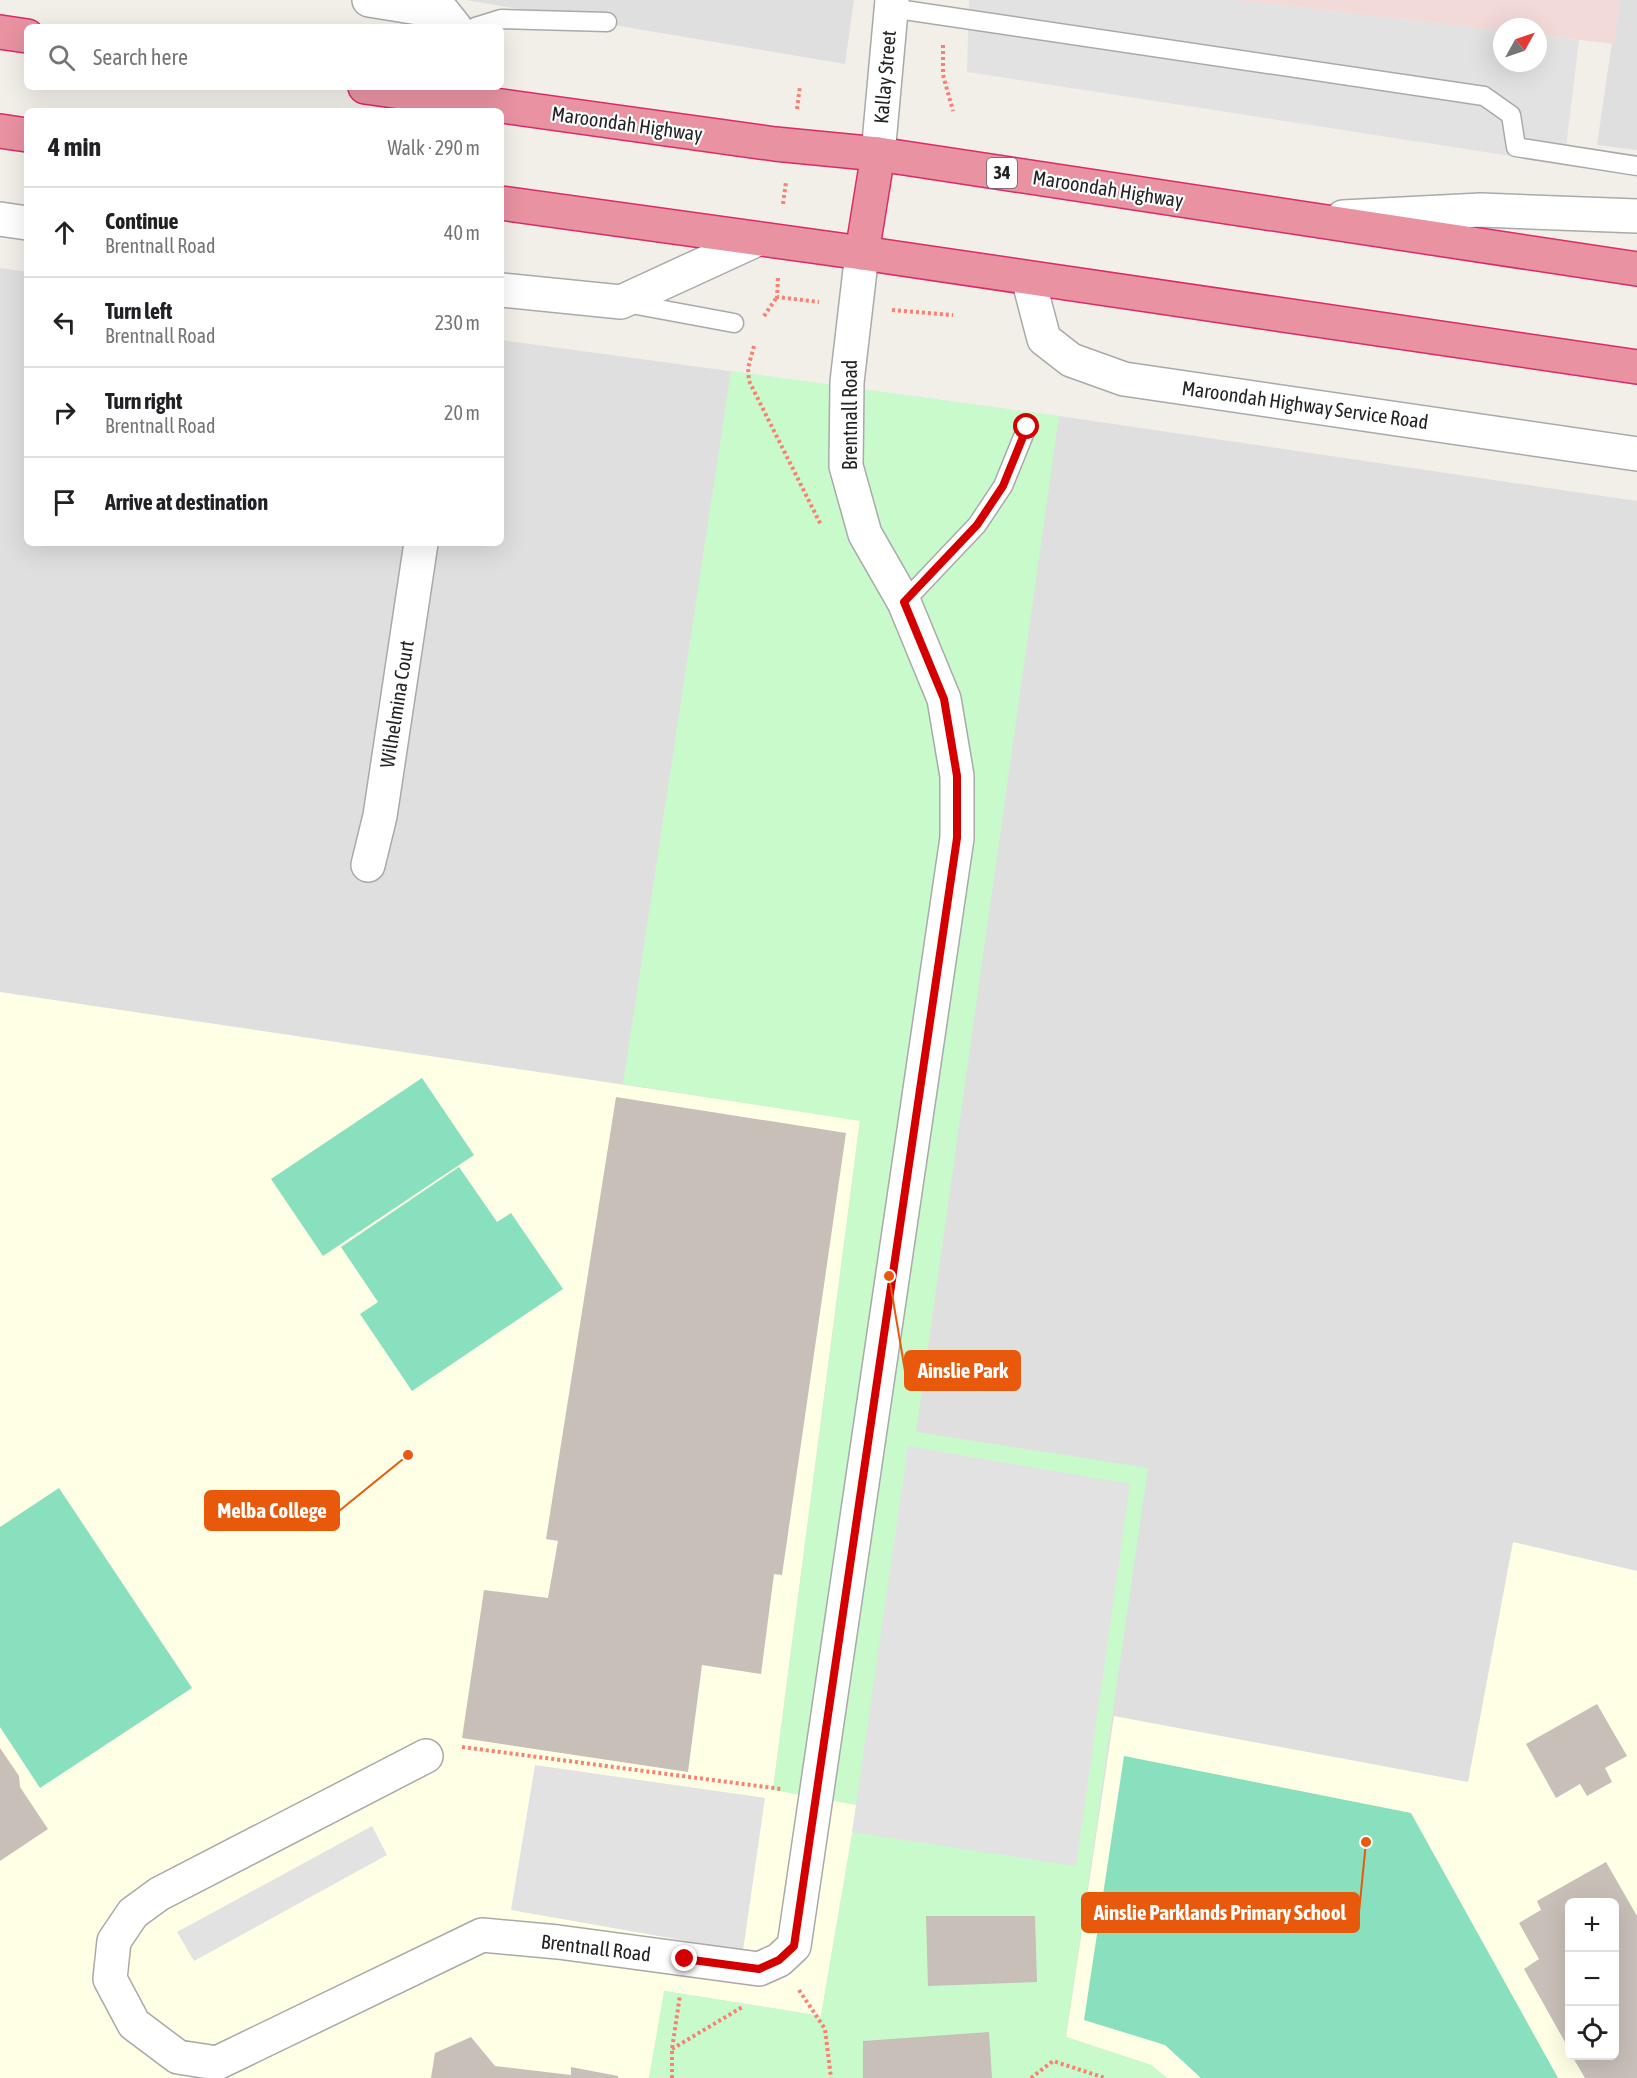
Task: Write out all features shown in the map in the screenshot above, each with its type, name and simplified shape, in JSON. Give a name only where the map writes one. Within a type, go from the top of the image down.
[{"type":"highway","points":[[0,32],[24,36]]},
{"type":"highway","name":"Maroondah Highway","points":[[403,90],[505,98],[775,144],[878,154],[1637,269]]},
{"type":"highway","points":[[0,131],[24,135]]},
{"type":"highway","points":[[862,253],[878,154]]},
{"type":"highway","points":[[504,202],[1637,367]]},
{"type":"street","points":[[369,0],[443,12],[453,24]]},
{"type":"street","name":"Kallay Street","points":[[878,154],[891,4]]},
{"type":"street","points":[[1300,219],[1481,210],[1637,216]]},
{"type":"street","points":[[0,219],[24,223]]},
{"type":"street","points":[[504,290],[621,303],[758,239]]},
{"type":"street","name":"Brentnall Road","points":[[426,1755],[187,1879],[133,1913],[114,1941],[110,1979],[134,2024],[178,2057],[217,2063],[482,1935],[558,1942],[759,1969],[779,1960],[794,1946],[818,1794],[859,1491],[957,838],[957,776],[944,699],[904,602],[865,534],[846,466],[847,382],[862,253]]},
{"type":"street","name":"Maroondah Highway Service Road","points":[[1028,279],[1044,339],[1071,360],[1124,379],[1637,454]]},
{"type":"street","name":"Wilhelmina Court","points":[[368,865],[380,816],[421,546]]},
{"type":"lane","points":[[891,4],[944,16],[1484,96],[1510,115],[1516,147],[1637,166]]},
{"type":"lane","points":[[485,24],[501,19],[607,22]]},
{"type":"lane","points":[[621,303],[734,323]]},
{"type":"lane","points":[[904,602],[977,525],[1003,486],[1027,427]]},
{"type":"path","points":[[944,16],[943,75],[954,111]]},
{"type":"path","points":[[764,317],[777,297]]},
{"type":"path","points":[[757,338],[748,368],[749,381],[823,529]]},
{"type":"path","points":[[426,1755],[467,1746],[818,1794]]},
{"type":"path","points":[[778,1788],[780,1776]]},
{"type":"path","points":[[672,2078],[672,2049],[685,1959]]},
{"type":"path","points":[[779,1960],[825,2029],[831,2078]]},
{"type":"path","points":[[791,1994],[800,1992]]},
{"type":"path","points":[[672,2049],[750,2003]]},
{"type":"path","points":[[1031,2078],[1053,2061],[1105,2078]]},
{"type":"shaded area","points":[[465,0],[854,0],[845,64]]},
{"type":"shaded area","points":[[969,0],[1235,0],[1493,30],[1493,72],[1547,72],[1547,36],[1579,40],[1564,164],[967,72]]},
{"type":"shaded area","points":[[1235,0],[1620,0],[1614,44],[1547,36],[1547,18],[1493,18],[1493,30]]},
{"type":"shaded area","points":[[1618,0],[1637,0],[1637,150],[1597,145]]},
{"type":"shaded area","points":[[0,268],[24,272],[24,546],[504,546],[504,340],[1059,416],[1637,501],[1637,2078],[0,2078]]},
{"type":"shaded area","points":[[0,992],[860,1120],[773,1789],[857,1805],[821,2016],[665,1991],[649,2078],[0,2078]]},
{"type":"shaded area","points":[[908,1446],[1130,1484],[1076,1866],[852,1832]]},
{"type":"shaded area","points":[[1513,1542],[1637,1571],[1637,2078],[1167,2078],[1151,2065],[1066,2037],[1114,1716],[1468,1782]]},
{"type":"shaded area","points":[[535,1765],[765,1798],[743,1951],[511,1910]]},
{"type":"shaded area","points":[[372,1826],[387,1855],[194,1961],[177,1932]]},
{"type":"green space","points":[[731,371],[1059,416],[916,1432],[1148,1468],[1066,2037],[1151,2065],[1167,2078],[649,2078],[664,1991],[821,2016],[857,1805],[773,1790],[860,1121],[623,1084]]},
{"type":"green space","points":[[422,1078],[474,1155],[323,1256],[271,1179]]},
{"type":"green space","points":[[459,1167],[497,1222],[511,1213],[563,1289],[412,1391],[360,1314],[378,1302],[341,1247]]},
{"type":"green space","points":[[59,1488],[192,1688],[40,1788],[0,1727],[0,1527]]},
{"type":"green space","points":[[1124,1756],[1411,1813],[1558,2078],[1201,2078],[1165,2045],[1084,2020]]},
{"type":"building","points":[[616,1097],[846,1133],[782,1575],[774,1574],[761,1674],[702,1665],[688,1772],[462,1738],[484,1590],[548,1598],[558,1541],[546,1539]]},
{"type":"building","points":[[1597,1704],[1627,1756],[1605,1768],[1612,1782],[1587,1796],[1580,1784],[1556,1798],[1526,1744]]},
{"type":"building","points":[[0,1748],[19,1776],[20,1787],[48,1829],[0,1861]]},
{"type":"building","points":[[1606,1862],[1637,1916],[1637,2078],[1585,2078],[1574,2060],[1619,2060],[1619,1898],[1565,1898],[1565,2042],[1524,1969],[1539,1959],[1519,1923],[1541,1910],[1537,1901]]},
{"type":"building","points":[[926,1916],[1035,1916],[1037,1982],[928,1986]]},
{"type":"building","points":[[989,2032],[992,2078],[863,2078],[863,2041]]},
{"type":"building","points":[[471,2037],[495,2066],[571,2075],[571,2067],[618,2076],[618,2078],[431,2078],[435,2053]]},
{"type":"place","name":"Ainslie Park","points":[[889,1276]]},
{"type":"place","name":"Melba College","points":[[408,1455]]},
{"type":"place","name":"Ainslie Parklands Primary School","points":[[1366,1842]]},
{"type":"route","points":[[685,1959],[759,1969],[779,1960],[794,1946],[818,1794],[859,1491],[957,838],[957,776],[944,699],[904,602],[977,525],[1003,486],[1027,427]]}]
